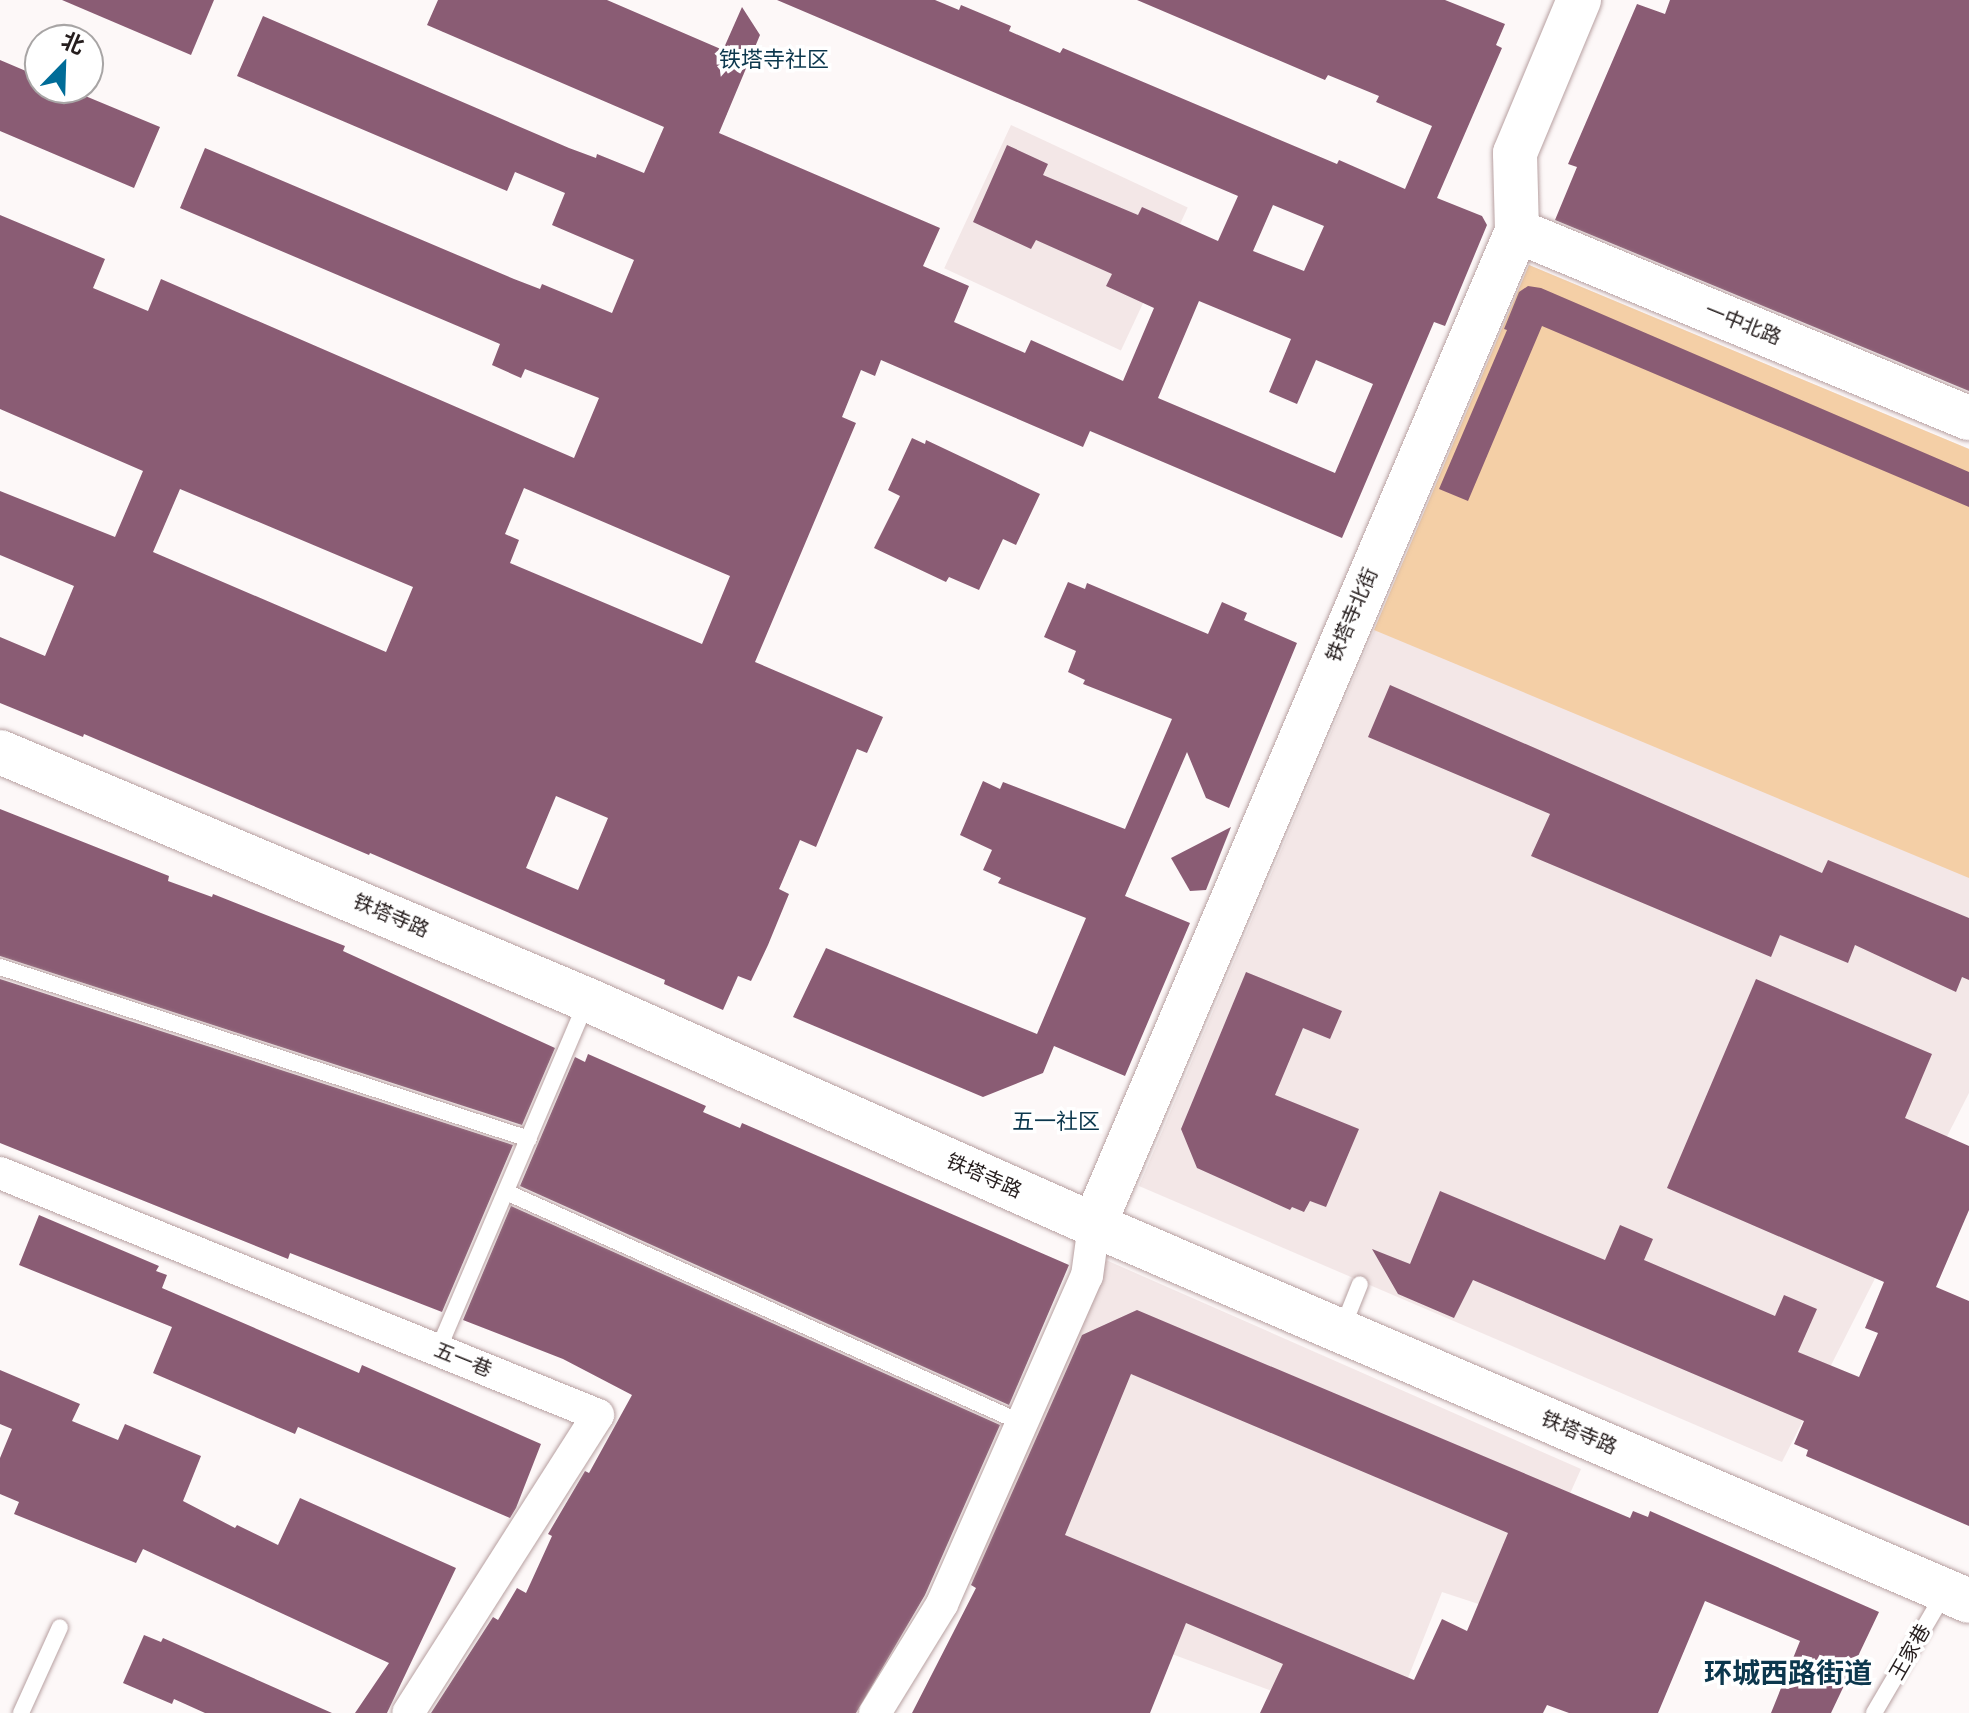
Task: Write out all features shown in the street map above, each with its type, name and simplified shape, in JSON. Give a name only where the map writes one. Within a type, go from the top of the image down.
[{"type":"street","name":"铁塔寺北街","points":[[1094,1225],[1517,231],[1515,153],[1579,0]]},
{"type":"street","name":"一中北路","points":[[1517,231],[1969,418]]},
{"type":"street","name":"铁塔寺路","points":[[0,752],[588,1000],[1094,1225],[1958,1596]]},
{"type":"street","name":"五一巷","points":[[0,1173],[598,1415],[408,1713]]},
{"type":"street","points":[[875,1713],[942,1604],[1087,1276],[1094,1225]]},
{"type":"lane","points":[[0,967],[529,1139]]},
{"type":"lane","points":[[438,1350],[588,1000]]},
{"type":"lane","points":[[506,1192],[1020,1422]]},
{"type":"lane","points":[[1341,1331],[1360,1284]]},
{"type":"lane","name":"王家巷","points":[[1874,1713],[1958,1596]]},
{"type":"lane","points":[[21,1713],[60,1627]]},
{"type":"shaded area","points":[[1011,125],[1188,207],[1121,351],[944,268]]},
{"type":"shaded area","points":[[1529,265],[1969,449],[1969,1093],[1782,1462],[1139,1186]]},
{"type":"shaded area","points":[[1529,265],[1969,449],[1969,878],[1374,630]]},
{"type":"shaded area","points":[[1106,1260],[1581,1469],[1515,1616],[1442,1592],[1394,1713],[1332,1713],[963,1577]]},
{"type":"building","points":[[62,0],[214,0],[191,55]]},
{"type":"building","points":[[438,0],[607,0],[723,50],[742,7],[760,35],[719,133],[940,228],[923,266],[969,286],[954,322],[1025,353],[1031,340],[1123,381],[1154,308],[1106,286],[1112,274],[1036,240],[1031,249],[973,222],[1007,145],[1048,164],[1043,175],[1138,215],[1142,207],[1218,241],[1238,196],[777,0],[935,0],[959,10],[961,5],[1011,26],[1009,31],[1060,53],[1063,48],[1337,164],[1339,160],[1405,189],[1432,126],[1376,102],[1379,96],[1328,75],[1325,80],[1137,0],[1445,0],[1505,24],[1496,45],[1502,48],[1437,198],[1482,216],[1487,225],[1445,326],[1434,322],[1342,538],[1090,431],[1083,447],[881,360],[875,376],[861,370],[842,417],[856,423],[755,662],[883,717],[867,753],[857,749],[816,847],[800,840],[779,889],[789,894],[768,945],[751,981],[738,976],[723,1010],[664,984],[665,980],[370,853],[84,734],[83,737],[0,703],[0,637],[45,656],[74,586],[0,555],[0,491],[115,537],[143,471],[0,409],[0,215],[105,259],[93,288],[148,311],[161,279],[574,458],[599,398],[525,369],[521,378],[492,365],[500,344],[180,208],[205,148],[514,279],[540,289],[542,284],[612,313],[634,260],[552,225],[565,193],[515,172],[507,191],[237,76],[263,16],[569,148],[596,158],[597,154],[644,173],[664,127],[427,25]],"holes":[[[1273,205],[1324,226],[1304,271],[1253,251]],[[1199,301],[1291,339],[1269,392],[1297,404],[1316,360],[1373,384],[1335,473],[1158,398]],[[524,488],[730,576],[702,644],[510,563],[519,540],[505,534]],[[180,489],[413,587],[386,652],[153,552]],[[556,796],[608,818],[578,890],[526,868]]]},
{"type":"building","points":[[1670,0],[1969,0],[1969,391],[1555,220],[1577,167],[1568,164],[1637,4],[1665,14]]},
{"type":"building","points":[[0,60],[24,70],[24,104],[104,104],[160,127],[134,188],[0,131]]},
{"type":"building","points":[[1528,286],[1541,288],[1969,472],[1969,507],[1542,326],[1468,501],[1439,489],[1507,330],[1504,329],[1519,292]]},
{"type":"building","points":[[912,438],[925,444],[926,440],[1040,494],[1016,545],[1003,539],[979,590],[949,577],[946,582],[874,548],[900,496],[888,490]]},
{"type":"building","points":[[1068,582],[1085,589],[1087,583],[1208,634],[1222,602],[1247,613],[1244,620],[1297,643],[1229,808],[1206,798],[1187,752],[1125,896],[1190,923],[1125,1076],[1054,1046],[1043,1073],[983,1097],[793,1017],[826,948],[1037,1034],[1086,918],[998,883],[1001,878],[983,870],[992,850],[960,835],[983,781],[1000,789],[1003,782],[1125,829],[1172,719],[1083,684],[1085,680],[1068,672],[1076,651],[1044,637]]},
{"type":"building","points":[[1390,685],[1822,873],[1828,860],[1969,918],[1969,980],[1962,977],[1956,992],[1855,945],[1848,963],[1780,935],[1771,957],[1531,856],[1550,814],[1368,737]]},
{"type":"building","points":[[0,809],[169,876],[168,881],[212,897],[213,894],[345,946],[343,951],[555,1048],[522,1125],[0,956]]},
{"type":"building","points":[[1231,827],[1206,890],[1190,891],[1171,858]]},
{"type":"building","points":[[1246,972],[1342,1011],[1330,1039],[1303,1028],[1275,1095],[1359,1129],[1326,1207],[1310,1201],[1304,1212],[1292,1207],[1290,1210],[1197,1168],[1181,1129]]},
{"type":"building","points":[[0,979],[513,1145],[442,1312],[290,1253],[288,1259],[0,1143]]},
{"type":"building","points":[[1756,979],[1932,1054],[1905,1118],[1969,1146],[1969,1210],[1936,1287],[1969,1301],[1969,1526],[1806,1456],[1808,1450],[1794,1444],[1804,1421],[1473,1280],[1454,1318],[1398,1294],[1372,1249],[1410,1264],[1440,1191],[1605,1260],[1620,1225],[1653,1239],[1644,1260],[1775,1316],[1784,1295],[1817,1309],[1798,1352],[1859,1377],[1878,1333],[1865,1328],[1884,1282],[1667,1188]]},
{"type":"building","points":[[588,1054],[706,1106],[703,1112],[740,1128],[742,1123],[1069,1265],[1009,1405],[520,1186],[575,1057],[585,1062]]},
{"type":"building","points":[[511,1206],[1000,1425],[925,1595],[856,1713],[431,1713],[493,1617],[498,1620],[517,1588],[526,1593],[552,1536],[548,1534],[585,1471],[589,1473],[632,1395],[563,1359],[463,1320]]},
{"type":"building","points":[[39,1215],[159,1266],[156,1271],[167,1275],[162,1288],[359,1373],[362,1365],[541,1444],[510,1518],[298,1427],[295,1434],[153,1373],[172,1327],[19,1265]]},
{"type":"building","points":[[1137,1310],[1630,1518],[1633,1511],[1648,1517],[1650,1511],[1879,1612],[1831,1713],[1771,1713],[1800,1641],[1705,1601],[1658,1713],[1569,1713],[1547,1705],[1543,1713],[1260,1713],[1283,1664],[1186,1623],[1150,1713],[912,1713],[976,1588],[971,1585],[1082,1335]],"holes":[[[1131,1374],[1508,1533],[1467,1631],[1442,1619],[1414,1680],[1065,1535]]]},
{"type":"building","points":[[0,1370],[80,1404],[72,1421],[118,1440],[125,1424],[201,1456],[183,1501],[235,1528],[237,1525],[278,1545],[300,1498],[456,1568],[387,1713],[355,1713],[389,1663],[143,1549],[136,1563],[14,1514],[19,1502],[0,1494],[0,1458],[12,1429],[0,1424]]},
{"type":"building","points":[[144,1635],[161,1642],[163,1638],[332,1713],[205,1713],[174,1699],[172,1704],[123,1683]]},
{"type":"district","name":"铁塔寺社区","points":[[774,61]]},
{"type":"district","name":"五一社区","points":[[1056,1123]]},
{"type":"district","name":"环城西路街道","points":[[1788,1674]]}]
